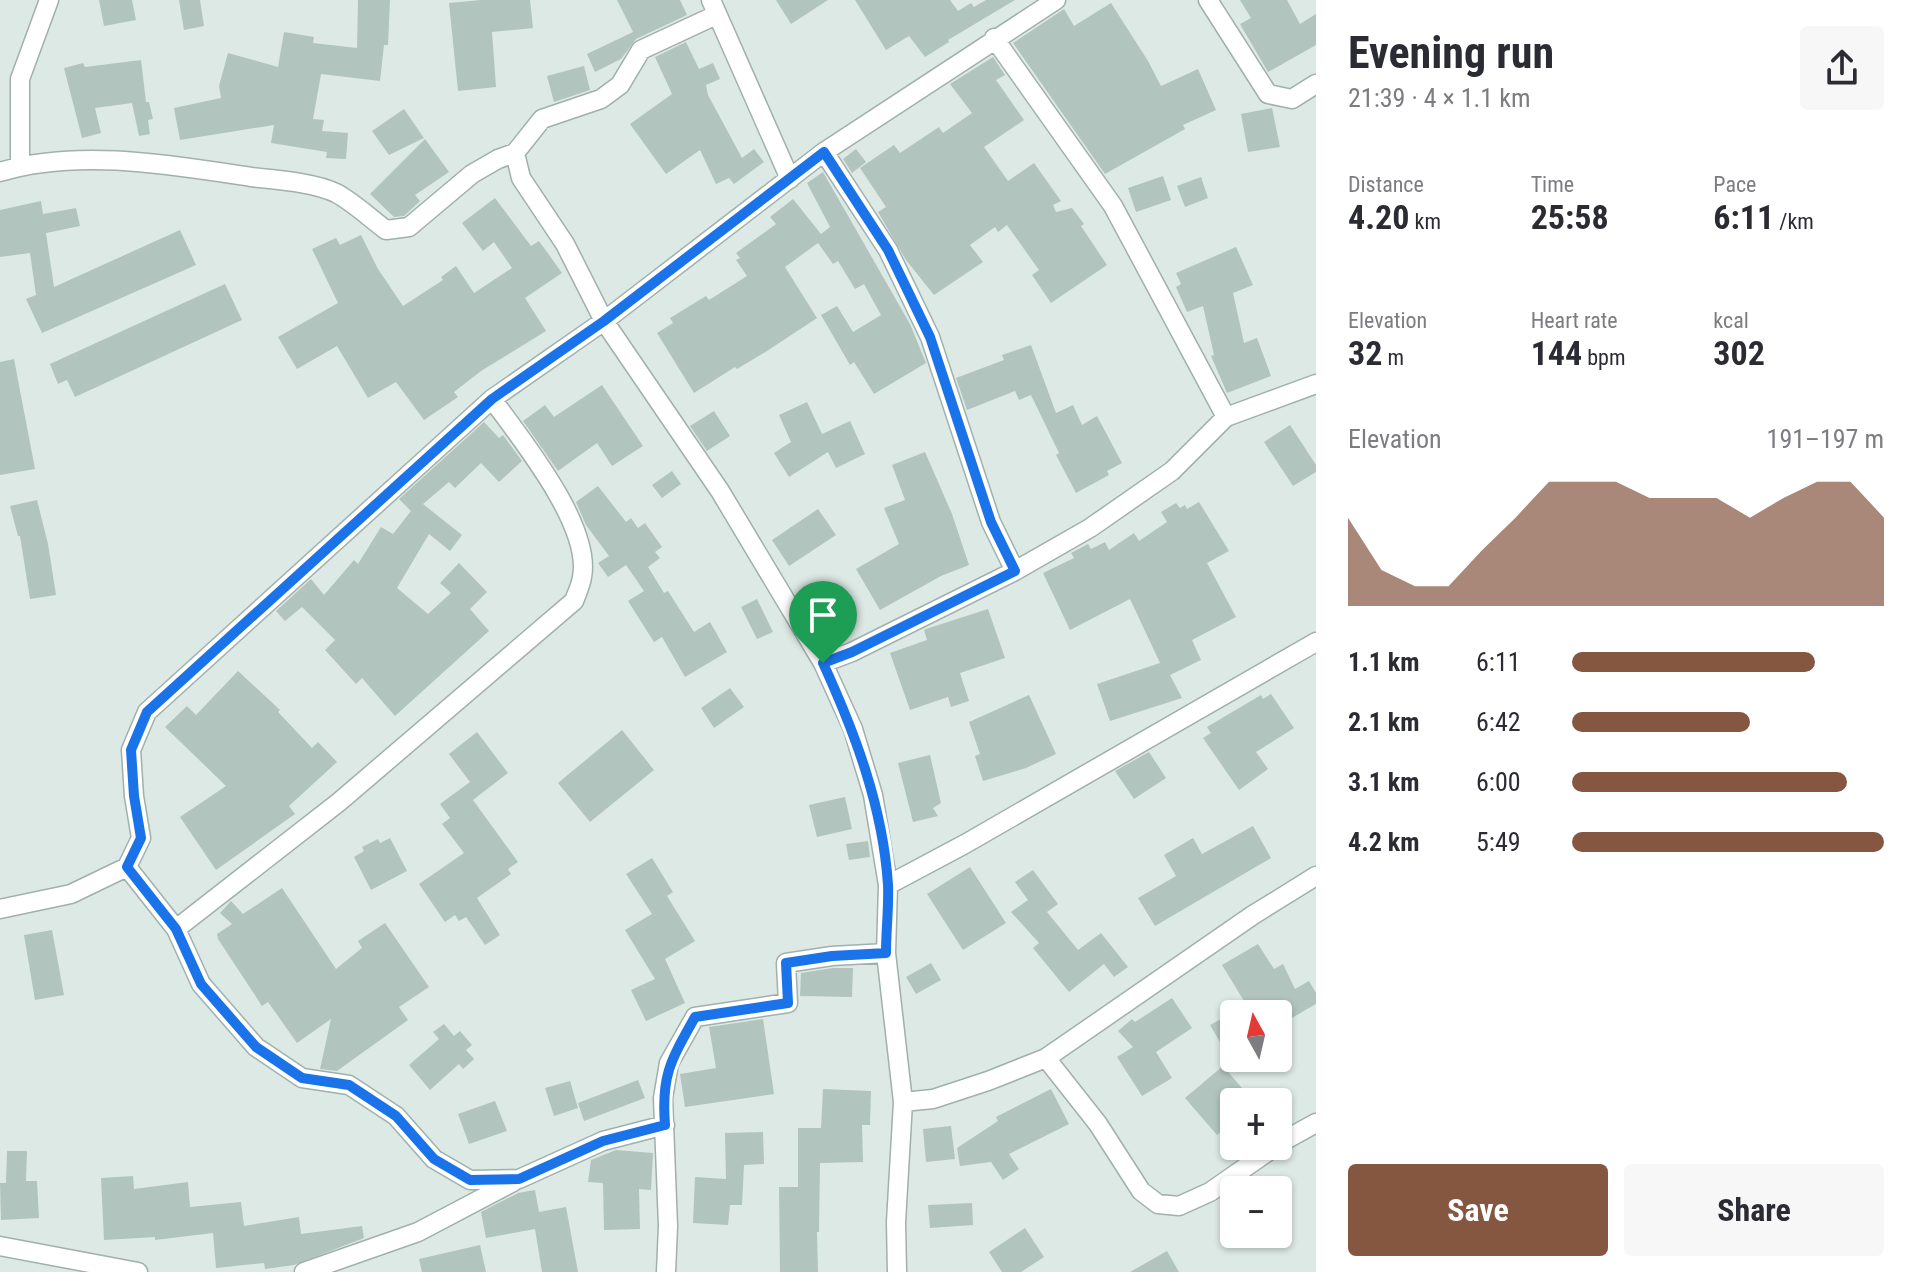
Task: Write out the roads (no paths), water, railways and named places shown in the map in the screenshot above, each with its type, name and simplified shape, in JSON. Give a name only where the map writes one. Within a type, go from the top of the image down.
[{"type":"street","points":[[0,909],[71,894],[127,867],[141,838],[131,750],[147,712],[492,399],[604,321],[824,152],[1056,0]]},
{"type":"street","points":[[1208,0],[1268,94],[1292,99],[1316,84]]},
{"type":"street","points":[[20,166],[20,79],[49,1]]},
{"type":"street","points":[[0,172],[20,166],[118,159],[294,183],[335,193],[386,230],[409,227],[472,174],[515,153],[542,119],[601,99],[620,85],[641,50],[714,8],[790,179]]},
{"type":"street","points":[[994,38],[1113,206],[1226,417]]},
{"type":"street","points":[[824,152],[888,250],[930,337],[991,522],[1015,571]]},
{"type":"street","points":[[515,153],[521,178],[565,244],[604,321],[720,491],[823,663],[853,729],[873,795],[888,885],[886,953],[903,1102],[896,1222],[897,1272]]},
{"type":"street","points":[[823,663],[852,652],[1015,571],[1090,528],[1172,471],[1226,417],[1316,384]]},
{"type":"street","points":[[176,929],[339,802],[574,601],[583,576],[580,546],[572,524],[548,478],[492,399]]},
{"type":"street","points":[[888,885],[1316,642]]},
{"type":"street","points":[[127,867],[176,929],[201,984],[256,1047],[302,1078],[349,1085],[396,1116],[434,1159],[470,1180],[519,1179]]},
{"type":"street","points":[[903,1102],[933,1099],[1046,1058],[1253,915],[1316,876]]},
{"type":"street","points":[[666,1272],[668,1226],[663,1098],[669,1063],[695,1017],[788,1003],[786,963],[886,953]]},
{"type":"street","points":[[1046,1058],[1098,1124],[1141,1191],[1158,1204],[1179,1206],[1210,1192],[1256,1160]]},
{"type":"street","points":[[1292,1137],[1316,1123]]},
{"type":"street","points":[[304,1272],[418,1232],[519,1179],[603,1141],[665,1125]]},
{"type":"street","points":[[0,1246],[138,1272]]}]
